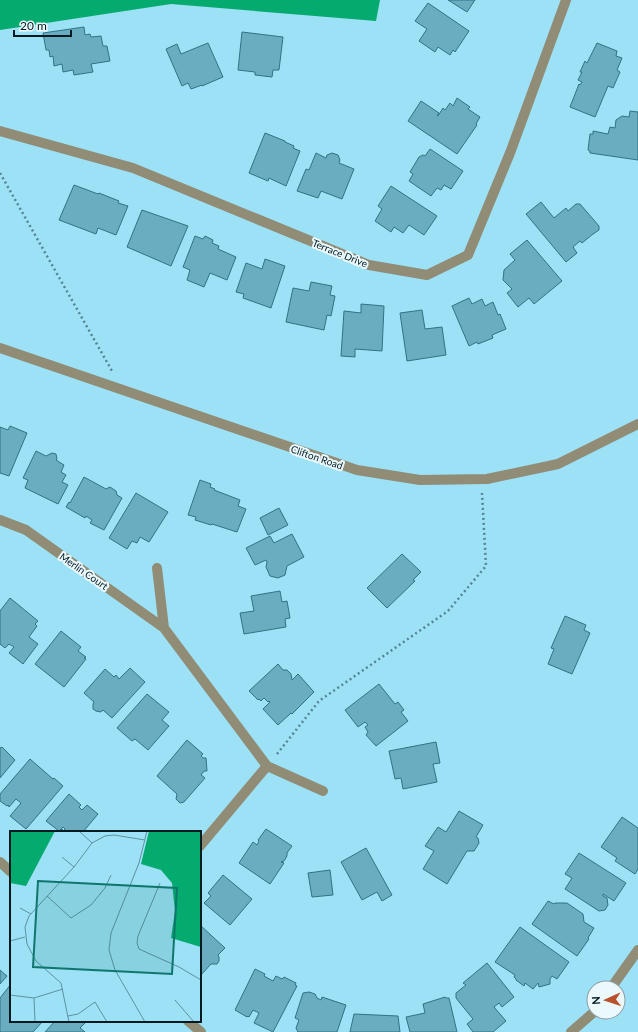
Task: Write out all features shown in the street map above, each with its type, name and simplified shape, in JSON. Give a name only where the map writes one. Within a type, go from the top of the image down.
[{"type":"street","name":"Terrace Drive","points":[[0,131],[133,168],[369,265],[427,275],[468,256],[510,153],[566,0]]},
{"type":"street","name":"Clifton Road","points":[[0,348],[357,470],[420,480],[487,479],[558,464],[638,424]]},
{"type":"street","name":"Merlin Court","points":[[0,520],[26,530],[164,628],[267,766],[323,791]]},
{"type":"street","points":[[157,568],[164,628]]},
{"type":"street","points":[[201,845],[267,766]]},
{"type":"street","points":[[0,862],[10,871]]},
{"type":"street","points":[[617,980],[638,950]]},
{"type":"street","points":[[571,1032],[586,1019]]},
{"type":"street","points":[[189,1022],[201,1032]]},
{"type":"path","points":[[0,173],[122,390]]},
{"type":"path","points":[[267,766],[319,701],[448,611],[486,566],[481,479]]},
{"type":"green space","points":[[0,0],[380,0],[376,21],[171,4],[0,30]]},
{"type":"building","points":[[448,0],[475,0],[467,12]]},
{"type":"building","points":[[428,3],[469,31],[455,52],[453,50],[450,55],[438,47],[435,52],[419,41],[427,29],[415,21]]},
{"type":"building","points":[[84,27],[85,35],[90,34],[91,37],[101,36],[103,46],[107,46],[110,61],[91,64],[93,72],[74,75],[73,70],[63,72],[62,64],[54,66],[53,56],[50,57],[49,50],[46,50],[43,33]]},
{"type":"building","points":[[242,32],[283,37],[279,70],[273,70],[272,77],[255,75],[255,72],[238,70]]},
{"type":"building","points":[[208,43],[223,77],[191,89],[188,83],[182,86],[166,49],[177,44],[181,54]]},
{"type":"building","points":[[597,43],[617,51],[616,56],[622,58],[617,70],[620,72],[613,88],[608,86],[595,117],[570,107],[579,84],[580,85],[582,82],[578,80],[582,72],[580,72],[585,61],[587,63]]},
{"type":"building","points":[[457,98],[470,107],[468,109],[480,117],[476,124],[477,125],[457,154],[408,121],[421,101],[439,113],[437,115],[438,116],[443,108],[445,110],[450,103],[453,106]]},
{"type":"building","points":[[630,111],[638,112],[638,160],[590,153],[588,150],[590,134],[593,134],[593,131],[608,134],[610,127],[615,128],[616,120],[622,116],[629,117]]},
{"type":"building","points":[[265,133],[285,141],[294,146],[293,148],[300,151],[286,186],[269,178],[268,181],[249,173]]},
{"type":"building","points":[[430,149],[463,171],[451,189],[444,185],[441,190],[437,188],[431,196],[409,181],[413,174],[410,172],[419,157],[423,155],[425,156]]},
{"type":"building","points":[[316,153],[326,158],[327,155],[332,153],[338,155],[340,160],[339,163],[354,169],[342,199],[321,191],[318,198],[297,191],[306,169],[309,170]]},
{"type":"building","points":[[74,185],[98,194],[99,193],[119,201],[118,203],[128,206],[116,235],[98,228],[96,234],[59,220]]},
{"type":"building","points":[[391,186],[437,216],[424,235],[409,225],[403,233],[394,227],[391,232],[375,221],[382,209],[378,206]]},
{"type":"building","points":[[541,202],[554,218],[566,208],[568,211],[576,204],[580,204],[599,226],[599,230],[582,243],[580,241],[573,247],[577,253],[566,262],[526,214]]},
{"type":"building","points":[[142,210],[188,226],[171,266],[127,247]]},
{"type":"building","points":[[195,236],[203,239],[205,236],[213,240],[212,243],[219,246],[218,249],[236,257],[227,280],[210,273],[204,287],[187,280],[190,270],[183,267]]},
{"type":"building","points":[[527,240],[562,281],[534,304],[529,298],[518,307],[507,293],[512,289],[503,280],[504,270],[515,260],[510,254]]},
{"type":"building","points":[[265,259],[285,266],[271,308],[243,298],[244,294],[236,292],[246,263],[262,269]]},
{"type":"building","points":[[311,282],[332,286],[330,295],[335,296],[331,316],[327,315],[324,330],[286,322],[293,288],[309,291]]},
{"type":"building","points":[[469,298],[472,304],[482,299],[485,306],[493,302],[506,329],[492,335],[493,338],[478,344],[477,342],[469,346],[452,306]]},
{"type":"building","points":[[361,304],[384,306],[382,351],[355,349],[355,357],[341,356],[344,311],[361,313]]},
{"type":"building","points":[[422,310],[425,329],[442,327],[446,355],[407,361],[400,313]]},
{"type":"building","points":[[10,426],[27,433],[9,476],[0,473],[0,427],[8,430]]},
{"type":"building","points":[[36,451],[46,456],[52,453],[56,454],[56,460],[64,465],[61,472],[66,475],[62,482],[68,485],[58,504],[25,488],[28,480],[23,478]]},
{"type":"building","points":[[84,477],[106,489],[110,487],[122,498],[104,530],[90,523],[92,520],[86,516],[85,518],[66,507],[69,502],[70,503]]},
{"type":"building","points":[[200,480],[211,484],[210,487],[215,489],[214,490],[240,500],[238,506],[246,509],[237,532],[195,520],[196,517],[188,515]]},
{"type":"building","points":[[136,493],[168,512],[149,542],[140,537],[137,543],[132,541],[127,549],[109,538]]},
{"type":"building","points":[[279,508],[288,525],[268,535],[260,518]]},
{"type":"building","points":[[292,534],[304,557],[287,566],[285,575],[278,578],[270,576],[266,567],[266,560],[255,565],[246,548],[270,536],[274,543]]},
{"type":"building","points":[[402,554],[421,572],[413,580],[415,581],[387,608],[367,588]]},
{"type":"building","points":[[280,591],[282,602],[287,601],[290,618],[285,619],[286,627],[244,634],[240,613],[254,611],[251,596]]},
{"type":"building","points":[[10,598],[38,621],[35,624],[37,626],[29,637],[38,644],[23,664],[9,653],[14,647],[9,644],[5,648],[0,644],[0,611]]},
{"type":"building","points":[[565,616],[586,625],[584,630],[590,633],[572,674],[548,664],[554,649],[551,648]]},
{"type":"building","points":[[61,631],[81,647],[78,651],[86,657],[64,687],[35,664]]},
{"type":"building","points":[[278,664],[283,670],[287,670],[291,674],[292,680],[298,674],[314,692],[292,714],[291,713],[278,725],[263,709],[270,702],[264,698],[261,701],[259,699],[258,700],[249,691]]},
{"type":"building","points":[[130,668],[145,682],[112,718],[103,710],[101,712],[93,709],[94,702],[84,693],[105,669],[114,677],[116,675],[119,679]]},
{"type":"building","points":[[379,684],[395,704],[398,702],[404,710],[401,712],[408,721],[376,746],[366,735],[368,732],[365,727],[368,725],[365,722],[358,727],[345,710]]},
{"type":"building","points":[[147,694],[169,712],[162,720],[169,726],[148,750],[135,739],[132,741],[117,728]]},
{"type":"building","points":[[187,740],[203,754],[201,756],[203,758],[206,758],[207,771],[204,771],[201,775],[205,778],[184,802],[180,803],[176,799],[177,794],[157,776]]},
{"type":"building","points":[[436,742],[440,763],[433,764],[437,782],[403,789],[401,778],[395,779],[389,751]]},
{"type":"building","points":[[2,747],[15,760],[0,778],[0,748]]},
{"type":"building","points":[[30,759],[63,786],[26,829],[10,816],[21,803],[16,799],[9,807],[0,801],[0,794]]},
{"type":"building","points":[[69,794],[81,805],[79,807],[82,810],[87,805],[98,814],[84,831],[64,831],[65,829],[63,827],[59,831],[46,821]]},
{"type":"building","points":[[459,811],[483,825],[476,837],[478,838],[479,843],[474,851],[467,851],[447,884],[423,869],[434,851],[425,846],[438,827],[446,832]]},
{"type":"building","points":[[622,817],[638,828],[638,869],[635,874],[615,861],[617,858],[601,847]]},
{"type":"building","points":[[266,829],[292,846],[284,861],[281,862],[284,863],[270,884],[239,863],[253,842],[257,845],[258,840]]},
{"type":"building","points":[[366,848],[392,895],[382,901],[377,892],[362,900],[341,862]]},
{"type":"building","points":[[579,853],[626,883],[614,901],[603,894],[603,896],[607,898],[608,905],[605,910],[599,911],[565,889],[572,878],[565,874]]},
{"type":"building","points":[[330,870],[333,895],[312,897],[308,873]]},
{"type":"building","points":[[223,875],[252,899],[230,925],[204,903],[211,896],[208,893]]},
{"type":"building","points":[[548,901],[554,904],[567,903],[583,914],[584,922],[594,928],[588,938],[589,939],[577,956],[532,924]]},
{"type":"building","points":[[201,926],[225,948],[218,955],[219,961],[217,964],[211,964],[201,975]]},
{"type":"building","points":[[520,927],[569,962],[557,979],[552,976],[550,979],[550,984],[539,987],[538,983],[533,989],[525,983],[524,986],[516,980],[514,977],[515,975],[495,962]]},
{"type":"building","points":[[487,963],[514,997],[502,1007],[499,1003],[494,1007],[506,1021],[493,1032],[473,1032],[467,1024],[473,1019],[456,998],[456,993],[466,985],[463,983]]},
{"type":"building","points":[[255,969],[265,974],[264,976],[273,981],[276,976],[282,979],[284,977],[296,983],[295,985],[297,986],[273,1032],[254,1023],[259,1013],[253,1010],[249,1017],[247,1017],[235,1010]]},
{"type":"building","points":[[0,970],[7,976],[0,984]]},
{"type":"building","points":[[10,985],[10,1022],[42,1022],[33,1032],[0,1032],[0,998]]},
{"type":"building","points":[[309,992],[315,994],[317,998],[321,1000],[322,997],[346,1005],[337,1032],[298,1032],[296,1028],[299,1020],[295,1018],[303,993]]},
{"type":"building","points":[[445,997],[449,998],[457,1032],[410,1032],[406,1017],[425,1013],[423,1004]]},
{"type":"building","points":[[354,1014],[398,1016],[400,1032],[350,1032]]},
{"type":"building","points":[[54,1022],[86,1022],[80,1028],[85,1032],[45,1032]]}]
